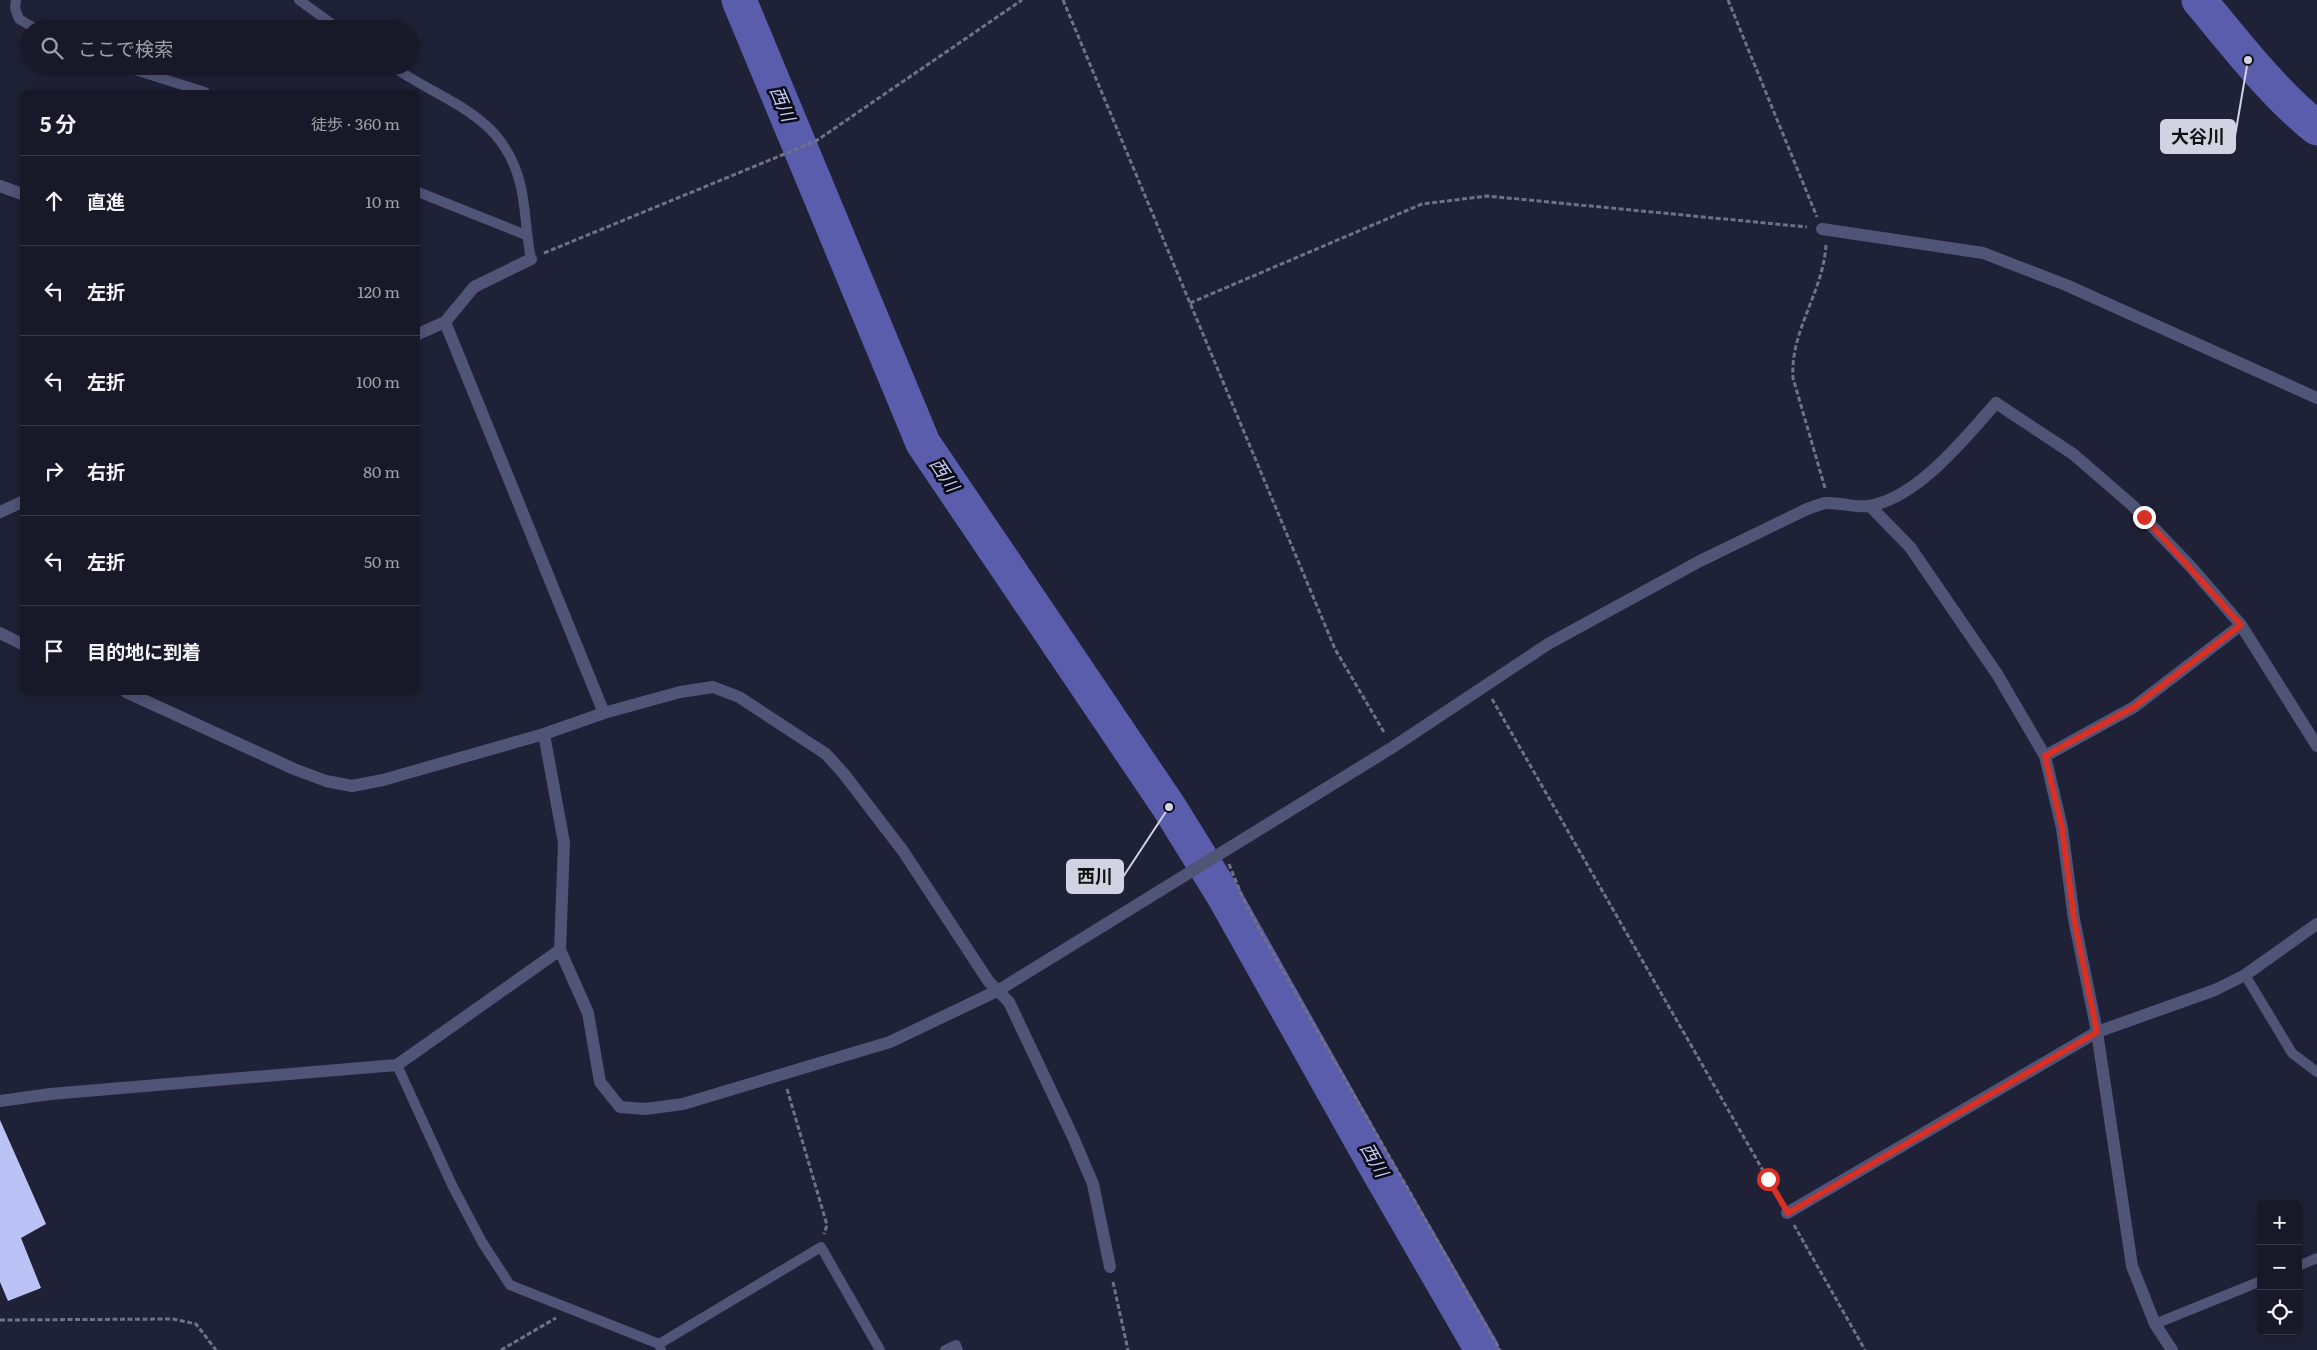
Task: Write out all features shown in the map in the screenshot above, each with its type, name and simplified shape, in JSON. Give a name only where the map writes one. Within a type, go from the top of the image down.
[{"type":"street","points":[[0,186],[20,193]]},
{"type":"street","points":[[1822,229],[1983,254],[2066,285],[2317,398]]},
{"type":"street","points":[[420,333],[446,322],[474,288],[531,259]]},
{"type":"street","points":[[446,322],[604,713]]},
{"type":"street","points":[[544,734],[564,843],[560,950],[588,1013],[600,1082],[620,1107],[645,1109],[683,1104],[890,1042],[998,990],[1393,747],[1548,644],[1700,561],[1808,509],[1826,503],[1856,507],[1870,506],[1893,498],[1924,476],[1960,445],[1996,404],[2074,454],[2132,505],[2241,625],[2317,746]]},
{"type":"street","points":[[0,512],[20,503]]},
{"type":"street","points":[[1870,506],[1910,546],[1997,674],[2045,756],[2062,828],[2074,919],[2097,1032],[2132,1266],[2155,1324],[2172,1350]]},
{"type":"street","points":[[2045,756],[2134,707],[2241,625]]},
{"type":"street","points":[[0,633],[20,643]]},
{"type":"street","points":[[133,695],[294,769],[326,781],[352,786],[383,780],[544,734],[604,713],[680,692],[713,687],[739,697],[826,754],[844,774],[903,851],[989,982],[1009,1002],[1073,1137],[1089,1176],[1110,1266]]},
{"type":"street","points":[[1788,1213],[2097,1032],[2215,990],[2245,975],[2317,924]]},
{"type":"street","points":[[0,1100],[50,1094],[397,1065],[560,950]]},
{"type":"lane","points":[[16,0],[15,8],[20,21]]},
{"type":"lane","points":[[299,0],[327,20]]},
{"type":"lane","points":[[151,75],[199,90]]},
{"type":"lane","points":[[407,75],[459,105],[485,123],[502,141],[513,161],[521,188],[526,235],[531,259]]},
{"type":"lane","points":[[420,193],[526,235]]},
{"type":"lane","points":[[2245,975],[2292,1053],[2317,1072]]},
{"type":"lane","points":[[397,1065],[452,1185],[482,1242],[510,1285],[572,1309],[660,1347],[821,1247],[880,1350]]},
{"type":"lane","points":[[2302,1264],[2317,1258]]},
{"type":"lane","points":[[2155,1324],[2257,1283]]},
{"type":"lane","points":[[945,1350],[956,1345],[958,1350]]},
{"type":"path","points":[[531,259],[816,141],[1022,0]]},
{"type":"path","points":[[1064,0],[1335,650],[1393,747]]},
{"type":"path","points":[[1728,0],[1822,229],[1826,246],[1818,284],[1802,321],[1792,362],[1793,378],[1825,488],[1826,503]]},
{"type":"path","points":[[1190,303],[1422,204],[1487,196],[1822,229]]},
{"type":"path","points":[[1485,687],[1865,1350]]},
{"type":"path","points":[[1224,850],[1242,896],[1259,929],[1500,1350]]},
{"type":"path","points":[[783,1074],[826,1225],[821,1247]]},
{"type":"path","points":[[1110,1266],[1128,1350]]},
{"type":"path","points":[[501,1350],[572,1309]]},
{"type":"path","points":[[0,1320],[173,1318],[196,1324],[216,1350]]},
{"type":"building","points":[[0,1120],[46,1224],[21,1238],[41,1288],[8,1301],[0,1282]]},
{"type":"waterway","name":"西川","points":[[739,0],[923,443],[1169,807],[1224,896],[1374,1163],[1482,1350]]},
{"type":"waterway","points":[[2199,0],[2270,83],[2317,128]]},
{"type":"place","name":"大谷川","points":[[2248,60]]},
{"type":"place","name":"西川","points":[[1169,807]]},
{"type":"route","points":[[1768,1179],[1788,1213],[2097,1032],[2074,919],[2062,828],[2045,756],[2134,707],[2241,625],[2144,517]]}]
